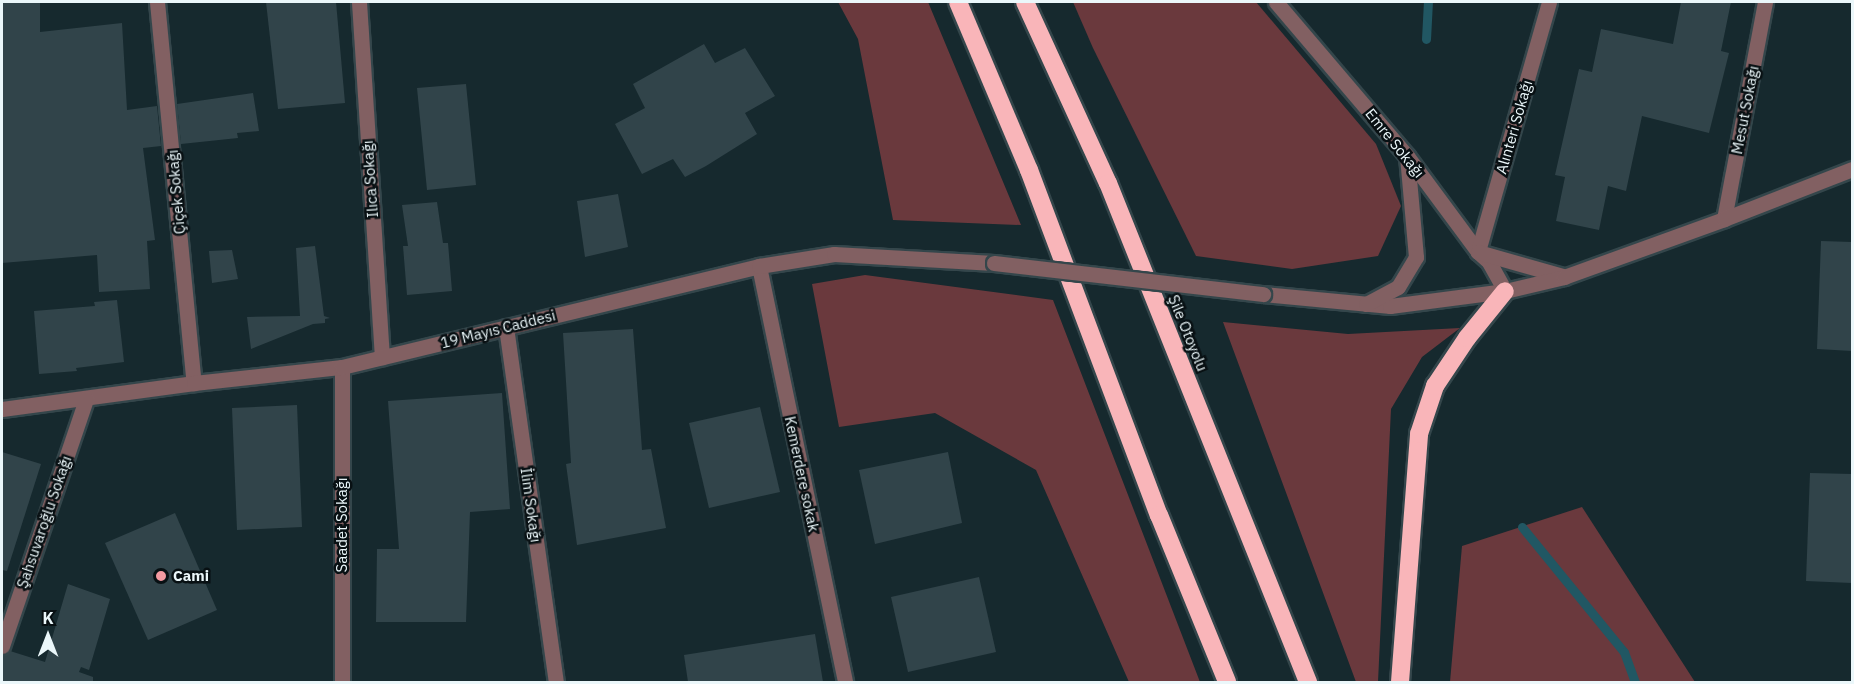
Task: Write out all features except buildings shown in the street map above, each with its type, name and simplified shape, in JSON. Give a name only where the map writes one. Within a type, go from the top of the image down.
[{"type":"highway","points":[[958,2],[1029,170],[1159,515],[1227,682]]},
{"type":"highway","name":"Şile Otoyolu","points":[[1025,2],[1108,183],[1308,682]]},
{"type":"highway","points":[[1400,682],[1419,434],[1435,386],[1467,338],[1504,291]]},
{"type":"street","name":"Çiçek Sokağı","points":[[157,2],[194,383]]},
{"type":"street","name":"Ilıca Sokağı","points":[[359,2],[382,357]]},
{"type":"street","name":"Emre Sokağı","points":[[1276,2],[1407,156],[1496,273],[1504,291]]},
{"type":"street","name":"Alınteri Sokağı","points":[[1478,252],[1549,2]]},
{"type":"street","name":"Mesut Sokağı","points":[[1724,219],[1765,2]]},
{"type":"street","points":[[1366,304],[1398,287],[1416,257],[1407,156]]},
{"type":"street","name":"19 Mayıs Caddesi","points":[[2,409],[194,383],[342,367],[759,266],[834,254],[994,263],[1390,306],[1504,291],[1564,277],[1848,175]]},
{"type":"street","points":[[1478,252],[1564,277]]},
{"type":"street","name":"Kemerdere sokak","points":[[759,266],[845,682]]},
{"type":"street","name":"İlim Sokağı","points":[[506,327],[556,682]]},
{"type":"street","name":"Saadet Sokağı","points":[[342,367],[342,682]]},
{"type":"street","name":"Şahsuvaroğlu Sokağı","points":[[2,646],[86,399]]},
{"type":"shaded area","points":[[838,2],[928,2],[1021,225],[893,220],[858,39]]},
{"type":"shaded area","points":[[1073,2],[1256,2],[1376,144],[1401,206],[1378,256],[1292,269],[1196,256],[1093,48]]},
{"type":"shaded area","points":[[865,275],[1053,300],[1200,682],[1129,682],[1036,470],[935,413],[839,427],[812,284]]},
{"type":"shaded area","points":[[1223,322],[1348,334],[1460,328],[1422,357],[1391,409],[1378,682],[1356,682]]},
{"type":"shaded area","points":[[1582,507],[1695,682],[1450,682],[1462,546]]},
{"type":"waterway","points":[[1426,39],[1428,2]]},
{"type":"waterway","points":[[1522,527],[1624,652],[1635,682]]},
{"type":"place","name":"Cami","points":[[161,576]]}]
